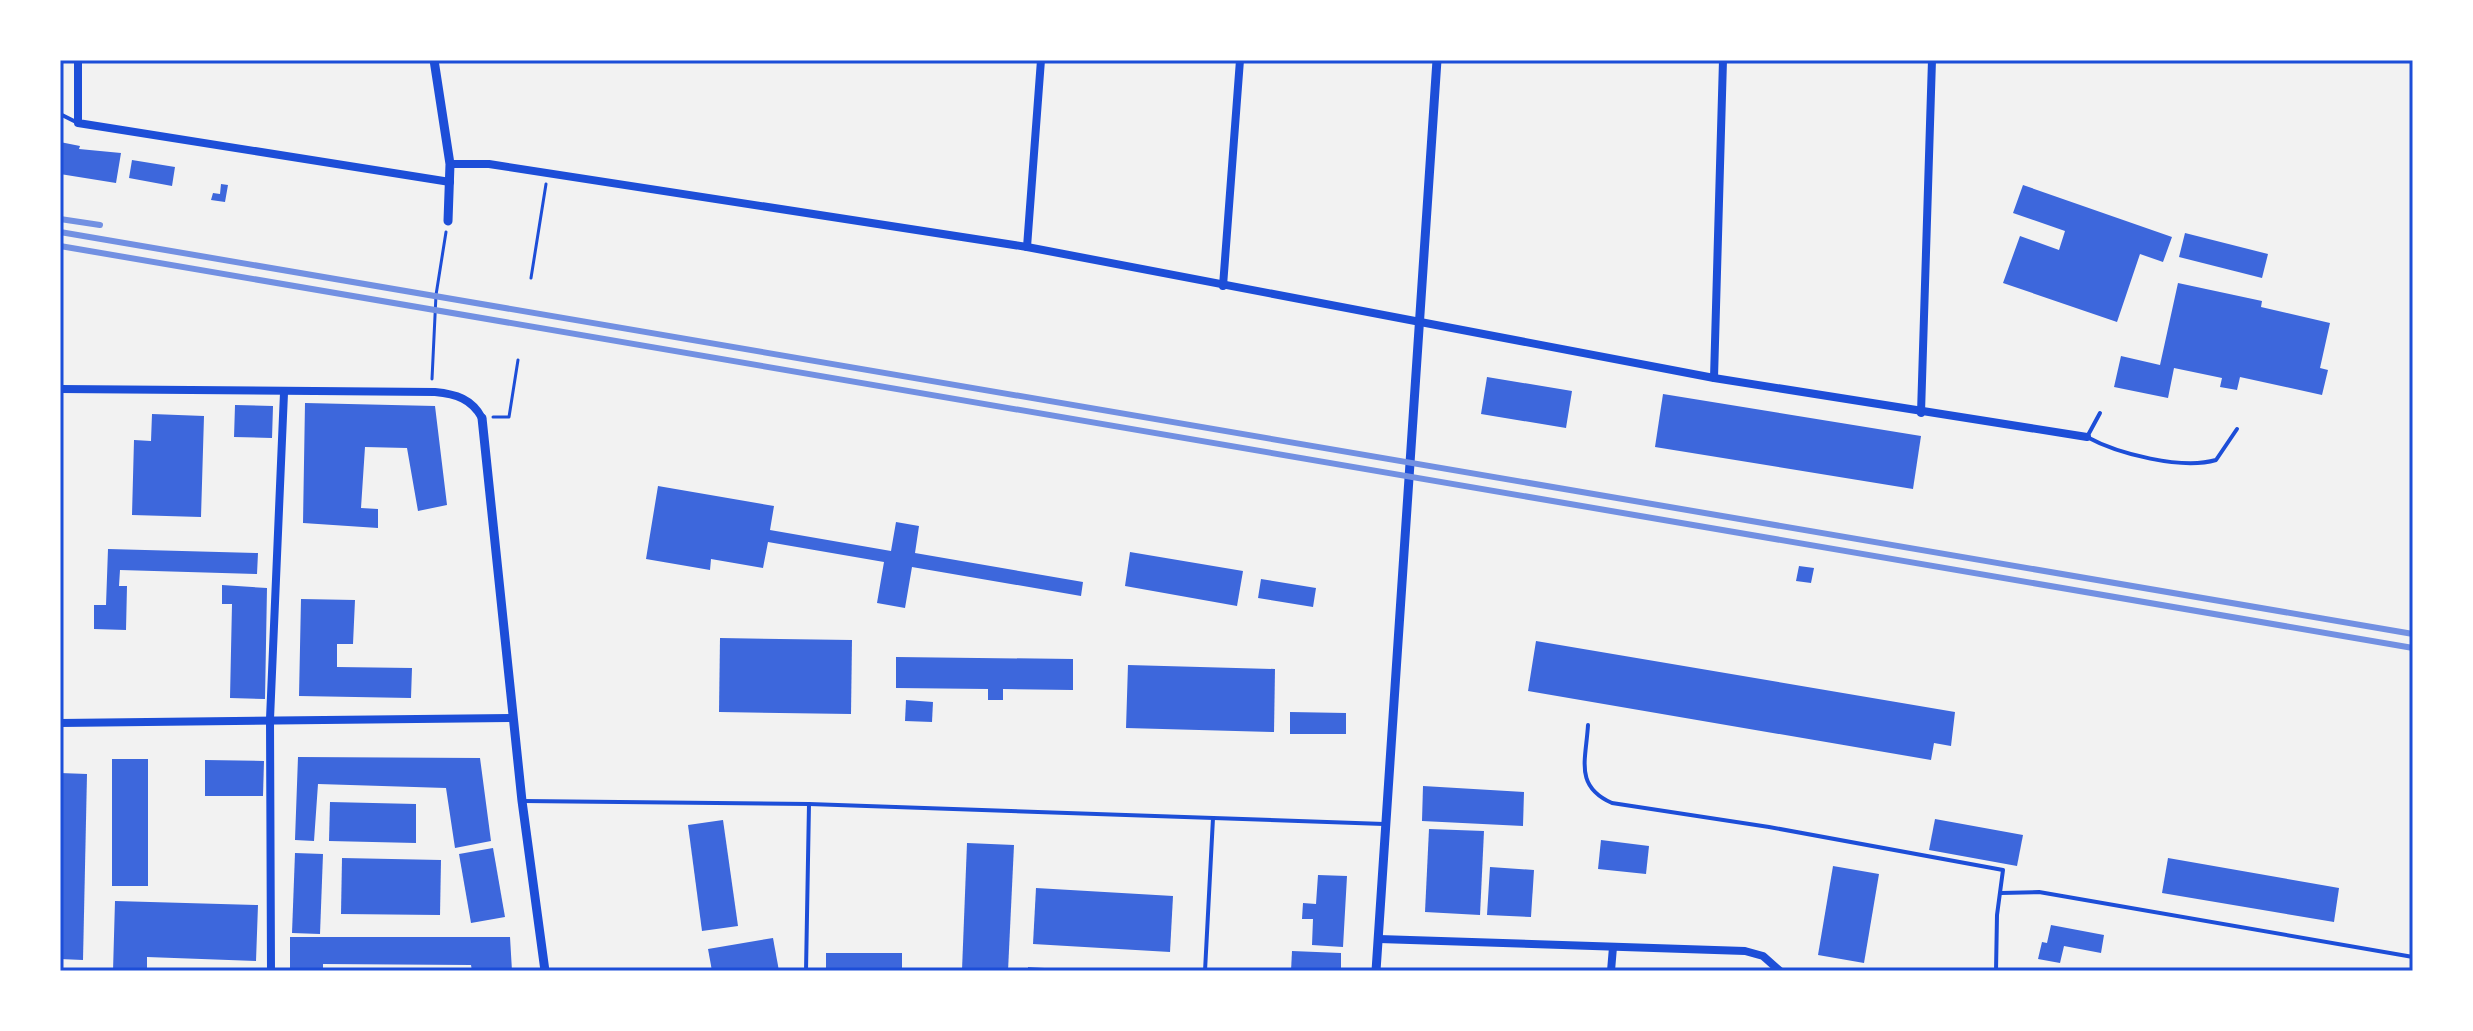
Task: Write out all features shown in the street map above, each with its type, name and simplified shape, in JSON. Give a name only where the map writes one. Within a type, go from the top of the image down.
[{"type":"street","points":[[78,60],[78,123],[450,182]]},
{"type":"street","points":[[434,60],[450,164],[448,221]]},
{"type":"street","points":[[1027,247],[1041,60]]},
{"type":"street","points":[[1223,286],[1240,60]]},
{"type":"street","points":[[1376,971],[1437,60]]},
{"type":"street","points":[[1714,378],[1723,60]]},
{"type":"street","points":[[1921,413],[1932,60]]},
{"type":"street","points":[[450,164],[489,164],[548,172],[1027,247],[1714,378],[2087,437]]},
{"type":"street","points":[[60,389],[435,392],[461,397],[475,406],[482,418],[512,718],[545,971]]},
{"type":"street","points":[[271,971],[270,719],[284,393]]},
{"type":"street","points":[[60,723],[512,718]]},
{"type":"street","points":[[1379,939],[1745,951],[1763,956],[1780,971]]},
{"type":"street","points":[[1611,971],[1613,947]]},
{"type":"lane","points":[[60,114],[78,123]]},
{"type":"lane","points":[[2100,413],[2087,437],[2109,450],[2199,465],[2216,460],[2237,429]]},
{"type":"lane","points":[[1588,725],[1586,782],[1596,796],[1612,803],[1769,827],[2003,870],[1996,971]]},
{"type":"lane","points":[[522,801],[809,804],[1384,824]]},
{"type":"lane","points":[[806,971],[809,804]]},
{"type":"lane","points":[[1205,971],[1213,818]]},
{"type":"lane","points":[[2000,893],[2039,892],[2413,957]]},
{"type":"path","points":[[531,278],[548,172]]},
{"type":"path","points":[[435,392],[431,371],[432,340],[448,221]]},
{"type":"path","points":[[509,417],[518,360]]},
{"type":"building","points":[[60,142],[80,146],[79,149],[121,153],[116,183],[60,174]]},
{"type":"building","points":[[132,160],[175,167],[172,186],[129,178]]},
{"type":"building","points":[[221,184],[228,185],[225,202],[211,200],[213,193],[220,194]]},
{"type":"building","points":[[2023,185],[2172,237],[2163,262],[2140,254],[2117,322],[2003,283],[2020,236],[2059,250],[2065,231],[2013,213]]},
{"type":"building","points":[[2185,233],[2268,254],[2262,278],[2179,257]]},
{"type":"building","points":[[2178,283],[2262,301],[2261,307],[2330,323],[2320,368],[2328,370],[2322,395],[2240,377],[2237,390],[2220,387],[2222,378],[2174,368],[2168,398],[2114,387],[2121,356],[2160,365]]},
{"type":"building","points":[[1487,377],[1572,391],[1566,428],[1481,414]]},
{"type":"building","points":[[1663,394],[1921,436],[1913,489],[1655,447]]},
{"type":"building","points":[[305,403],[435,406],[447,505],[418,511],[407,448],[365,447],[361,508],[378,509],[378,528],[303,523]]},
{"type":"building","points":[[235,405],[273,406],[272,438],[234,437]]},
{"type":"building","points":[[152,414],[204,416],[201,517],[132,515],[134,440],[151,441]]},
{"type":"building","points":[[658,486],[774,506],[770,530],[891,551],[896,522],[919,526],[915,553],[1083,582],[1081,596],[912,567],[905,608],[877,603],[884,562],[768,542],[763,568],[711,559],[710,570],[646,559]]},
{"type":"building","points":[[108,549],[258,553],[257,574],[120,570],[119,586],[127,586],[126,630],[94,629],[94,605],[106,605]]},
{"type":"building","points":[[1130,552],[1243,571],[1237,606],[1125,586]]},
{"type":"building","points":[[1799,566],[1814,568],[1811,583],[1796,581]]},
{"type":"building","points":[[1261,579],[1316,588],[1313,607],[1258,598]]},
{"type":"building","points":[[222,585],[267,588],[265,699],[230,698],[232,604],[222,604]]},
{"type":"building","points":[[301,599],[355,600],[353,644],[337,644],[337,667],[412,668],[411,698],[299,696]]},
{"type":"building","points":[[720,638],[852,640],[851,714],[719,712]]},
{"type":"building","points":[[1536,641],[1955,712],[1951,746],[1934,743],[1931,760],[1528,691]]},
{"type":"building","points":[[896,657],[1073,659],[1073,690],[1003,689],[1003,700],[988,700],[988,689],[896,688]]},
{"type":"building","points":[[1128,665],[1275,669],[1274,732],[1126,728]]},
{"type":"building","points":[[906,700],[933,702],[932,722],[905,721]]},
{"type":"building","points":[[1290,712],[1346,713],[1346,734],[1290,734]]},
{"type":"building","points":[[298,757],[480,758],[491,841],[455,848],[446,788],[318,784],[314,841],[295,840]]},
{"type":"building","points":[[112,759],[148,759],[148,886],[112,886]]},
{"type":"building","points":[[205,760],[264,761],[263,796],[205,796]]},
{"type":"building","points":[[60,773],[87,774],[83,960],[60,959]]},
{"type":"building","points":[[1423,786],[1524,792],[1523,826],[1422,821]]},
{"type":"building","points":[[330,802],[416,804],[416,843],[329,841]]},
{"type":"building","points":[[1935,819],[2023,835],[2017,866],[1929,850]]},
{"type":"building","points":[[723,820],[738,926],[702,931],[688,825]]},
{"type":"building","points":[[1429,829],[1484,831],[1480,915],[1425,912]]},
{"type":"building","points":[[1601,840],[1649,846],[1646,874],[1598,869]]},
{"type":"building","points":[[967,843],[1014,845],[1008,971],[962,970]]},
{"type":"building","points":[[493,848],[505,917],[471,923],[459,854]]},
{"type":"building","points":[[295,853],[323,854],[320,934],[292,933]]},
{"type":"building","points":[[342,858],[441,860],[440,915],[341,914]]},
{"type":"building","points":[[2168,858],[2339,888],[2334,922],[2162,893]]},
{"type":"building","points":[[1833,866],[1879,874],[1864,963],[1818,955]]},
{"type":"building","points":[[1490,867],[1534,870],[1531,917],[1487,915]]},
{"type":"building","points":[[1318,875],[1347,876],[1343,947],[1312,945],[1313,919],[1302,919],[1303,903],[1316,904]]},
{"type":"building","points":[[1036,888],[1173,896],[1170,952],[1033,944]]},
{"type":"building","points":[[115,901],[258,905],[256,961],[147,957],[147,971],[113,971]]},
{"type":"building","points":[[2051,925],[2104,935],[2101,953],[2064,946],[2060,963],[2038,959],[2042,942],[2047,943]]},
{"type":"building","points":[[290,937],[510,937],[512,971],[472,971],[471,965],[323,964],[323,971],[290,971]]},
{"type":"building","points":[[773,938],[779,971],[712,971],[708,949]]},
{"type":"building","points":[[1292,951],[1341,953],[1341,971],[1291,971]]},
{"type":"building","points":[[826,953],[902,953],[902,971],[826,971]]},
{"type":"building","points":[[1028,967],[1061,969],[1061,971],[1028,971]]},
{"type":"railway","points":[[60,219],[100,225]]},
{"type":"railway","points":[[60,232],[2413,634]]},
{"type":"railway","points":[[60,246],[2413,648]]}]
